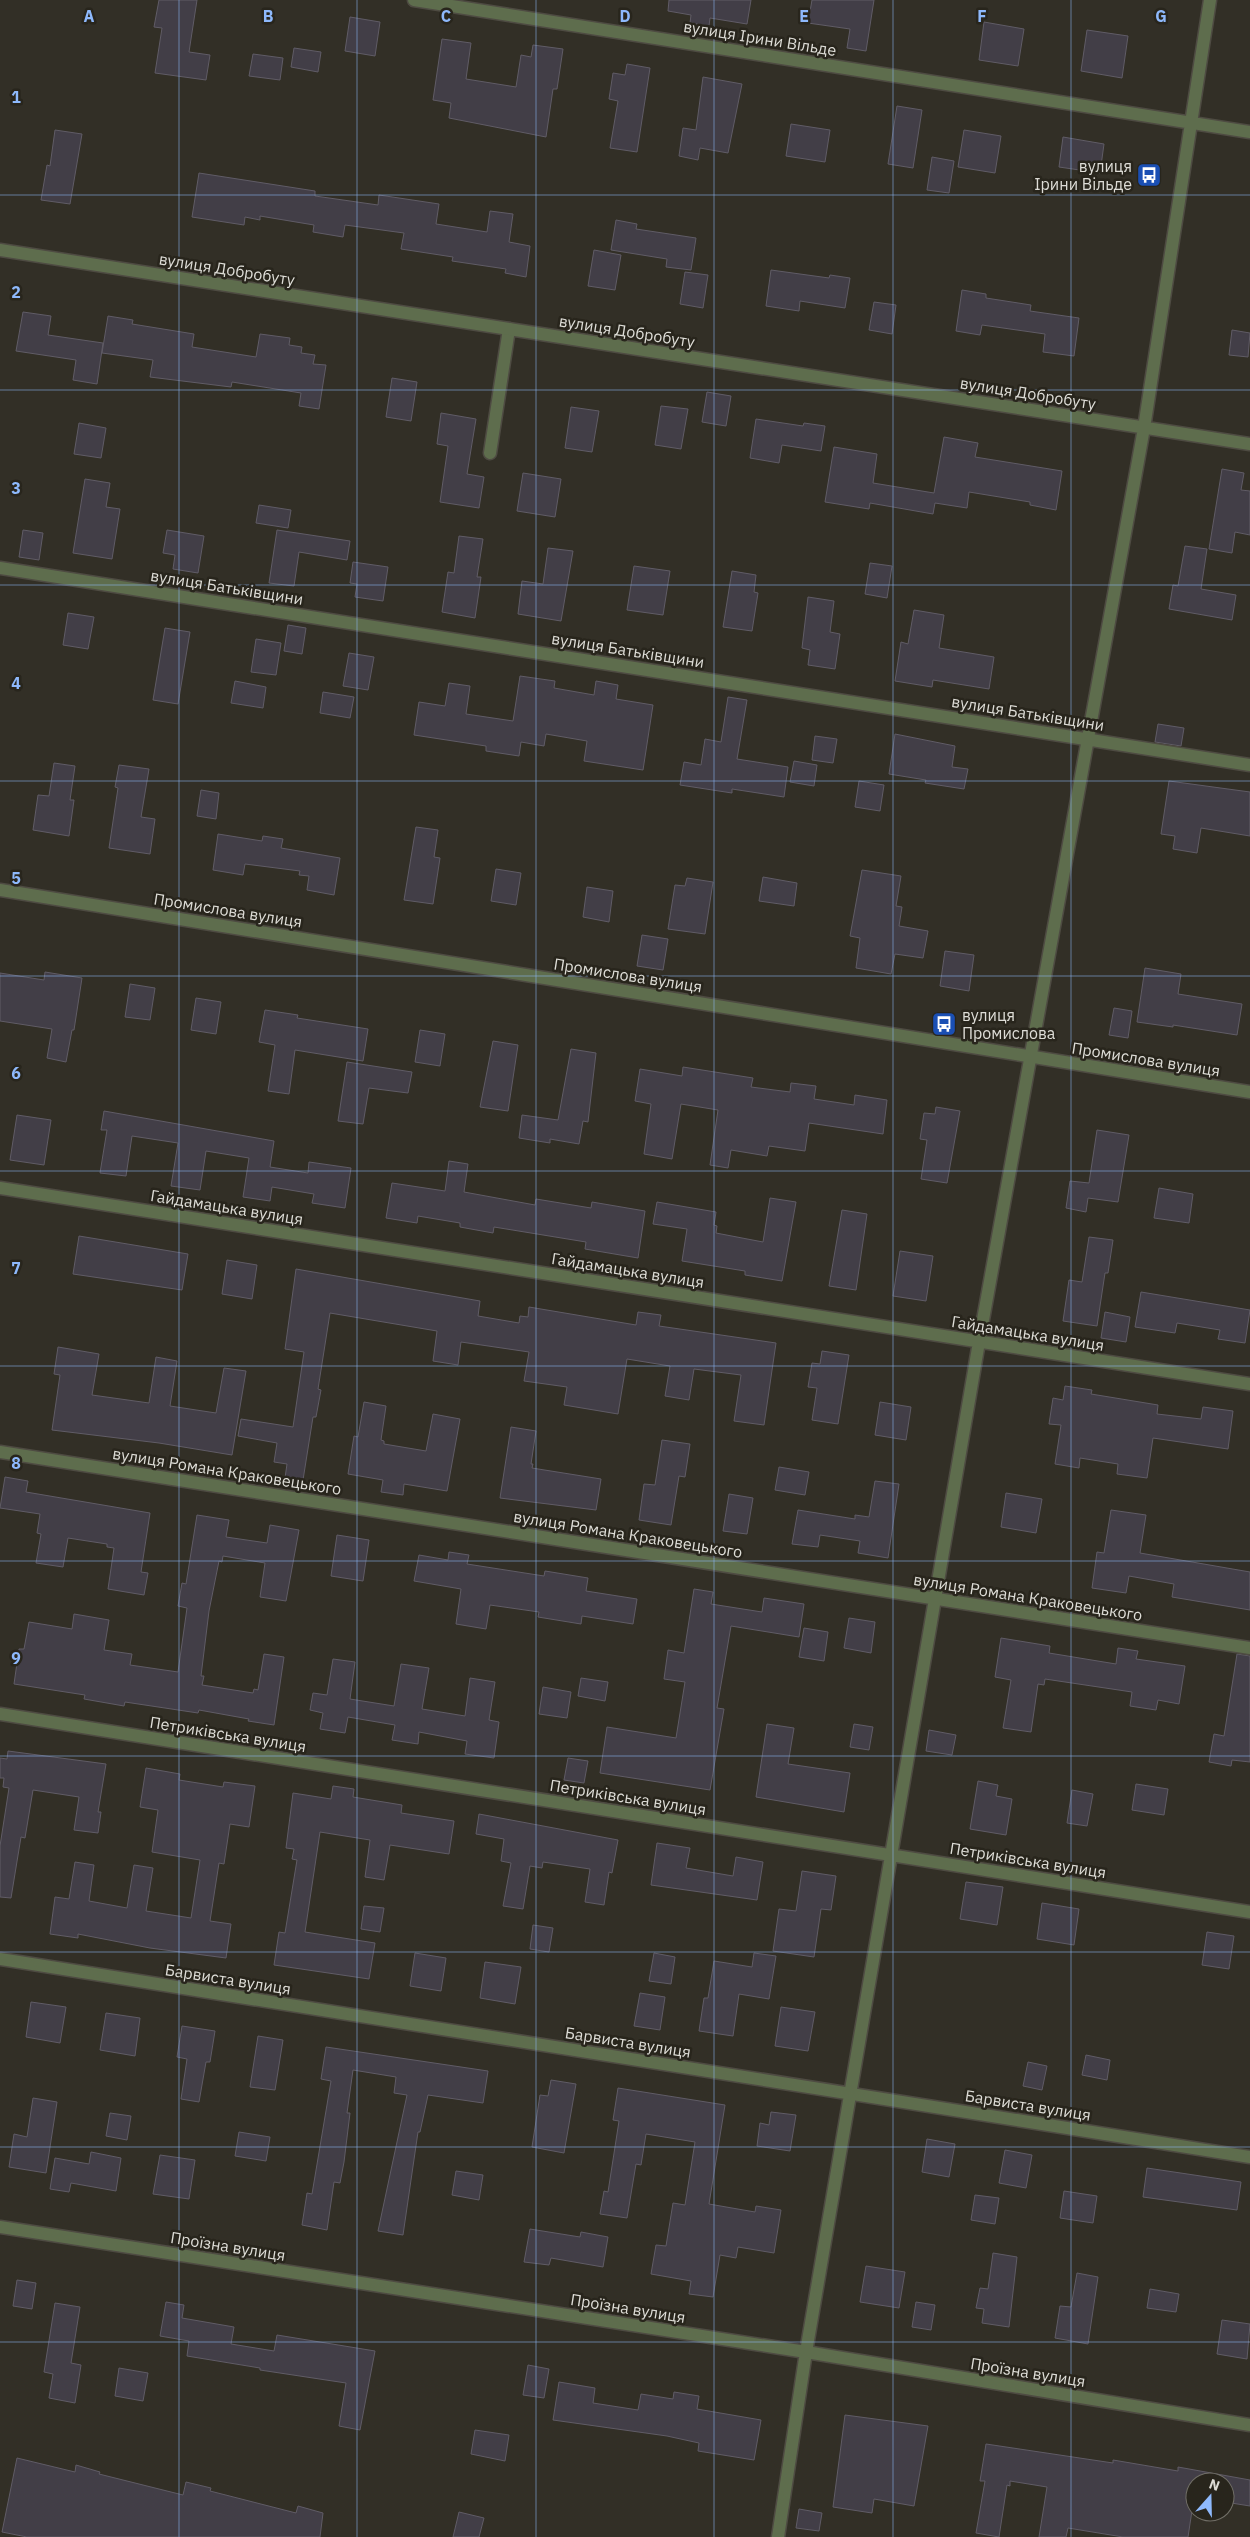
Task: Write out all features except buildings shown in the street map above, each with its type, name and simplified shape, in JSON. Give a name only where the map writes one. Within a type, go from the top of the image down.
[{"type":"street","name":"вулиця Ірини Вільде","points":[[414,0],[1250,132]]},
{"type":"street","points":[[778,2537],[806,2352],[979,1342],[1144,428],[1210,0]]},
{"type":"street","name":"вулиця Добробуту","points":[[0,250],[1250,444]]},
{"type":"street","points":[[490,453],[508,329]]},
{"type":"street","name":"вулиця Батьківщини","points":[[0,568],[1250,765]]},
{"type":"street","name":"Промислова вулиця","points":[[0,890],[1250,1092]]},
{"type":"street","name":"Гайдамацька вулиця","points":[[0,1188],[1250,1384]]},
{"type":"street","name":"вулиця Романа Краковецького","points":[[0,1452],[1250,1648]]},
{"type":"street","name":"Петриківська вулиця","points":[[0,1714],[1250,1912]]},
{"type":"street","name":"Барвиста вулиця","points":[[0,1959],[1250,2157]]},
{"type":"street","name":"Проїзна вулиця","points":[[0,2227],[806,2352],[1250,2425]]},
{"type":"place","name":"вулиця Ірини Вільде","points":[[1149,175]]},
{"type":"place","name":"вулиця Промислова","points":[[944,1024]]}]
